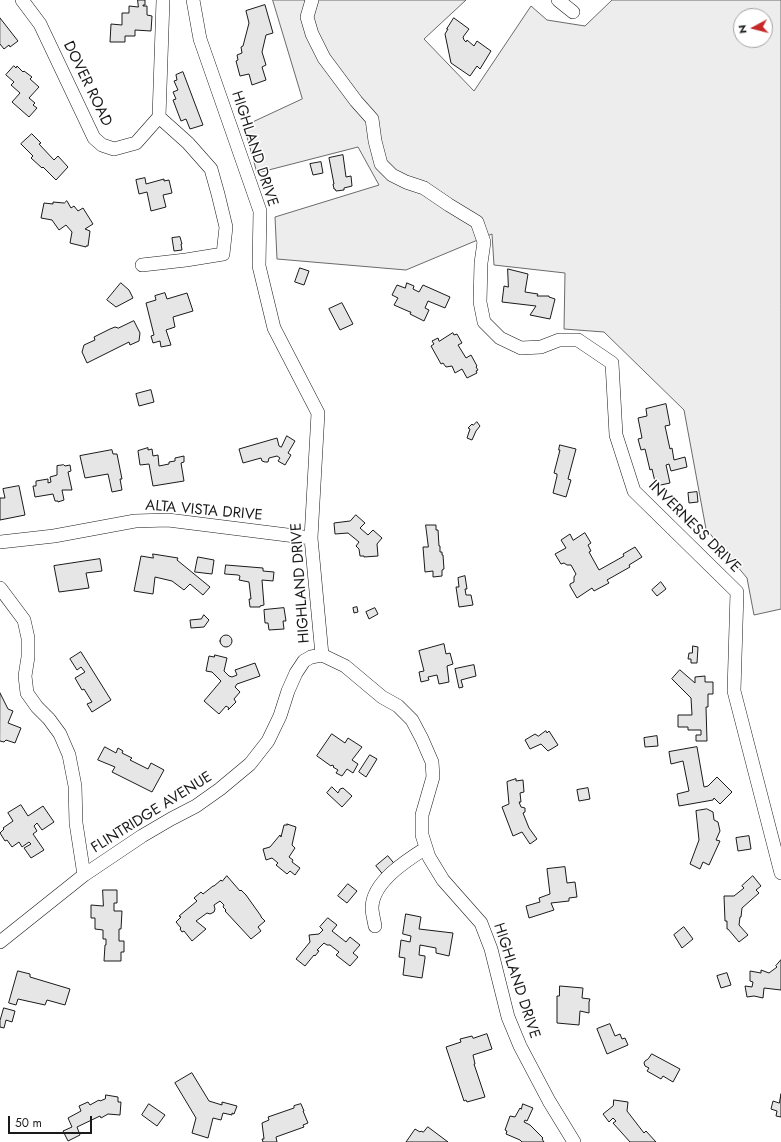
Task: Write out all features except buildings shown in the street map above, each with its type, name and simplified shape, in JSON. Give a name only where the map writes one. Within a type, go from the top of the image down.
[{"type":"street","name":"DOVER ROAD","points":[[22,0],[40,24],[94,138],[102,145],[114,149],[136,143],[159,117]]},
{"type":"street","points":[[142,265],[223,254],[225,241],[226,227],[211,169],[188,143],[159,117],[163,0]]},
{"type":"street","name":"HIGHLAND DRIVE","points":[[193,0],[200,40],[260,211],[259,266],[274,328],[318,414],[311,538],[322,655],[345,666],[382,697],[398,706],[412,720],[422,739],[432,762],[433,777],[422,815],[422,836],[429,857],[443,880],[482,923],[491,949],[508,1017],[517,1039],[548,1101],[574,1142]]},
{"type":"street","name":"INVERNESS DRIVE","points":[[312,0],[306,17],[312,34],[324,58],[356,101],[372,118],[375,141],[381,164],[392,174],[406,182],[424,188],[477,222],[484,242],[481,263],[480,302],[484,322],[500,338],[521,348],[541,347],[559,340],[578,340],[612,364],[616,435],[634,491],[737,592],[734,691],[781,873]]},
{"type":"street","points":[[558,0],[573,12]]},
{"type":"street","name":"ALTA VISTA DRIVE","points":[[0,542],[54,536],[135,521],[168,520],[311,538]]},
{"type":"street","points":[[0,588],[24,620],[28,638],[28,658],[25,676],[28,693],[37,707],[49,719],[60,734],[69,755],[75,786],[76,823],[84,875]]},
{"type":"street","name":"FLINTRIDGE AVENUE","points":[[0,942],[84,875],[142,836],[196,806],[220,789],[250,764],[268,741],[280,716],[288,691],[296,673],[304,661],[311,657],[322,655]]},
{"type":"street","points":[[375,926],[372,907],[374,896],[380,887],[403,863],[426,848]]},
{"type":"shaded area","points":[[273,0],[466,0],[424,39],[474,91],[531,6],[547,20],[585,26],[612,0],[781,0],[781,609],[754,615],[747,578],[706,529],[684,410],[604,332],[564,329],[565,273],[494,265],[492,234],[406,270],[277,259],[275,217],[379,185],[358,147],[257,173],[244,126],[302,99]]}]
